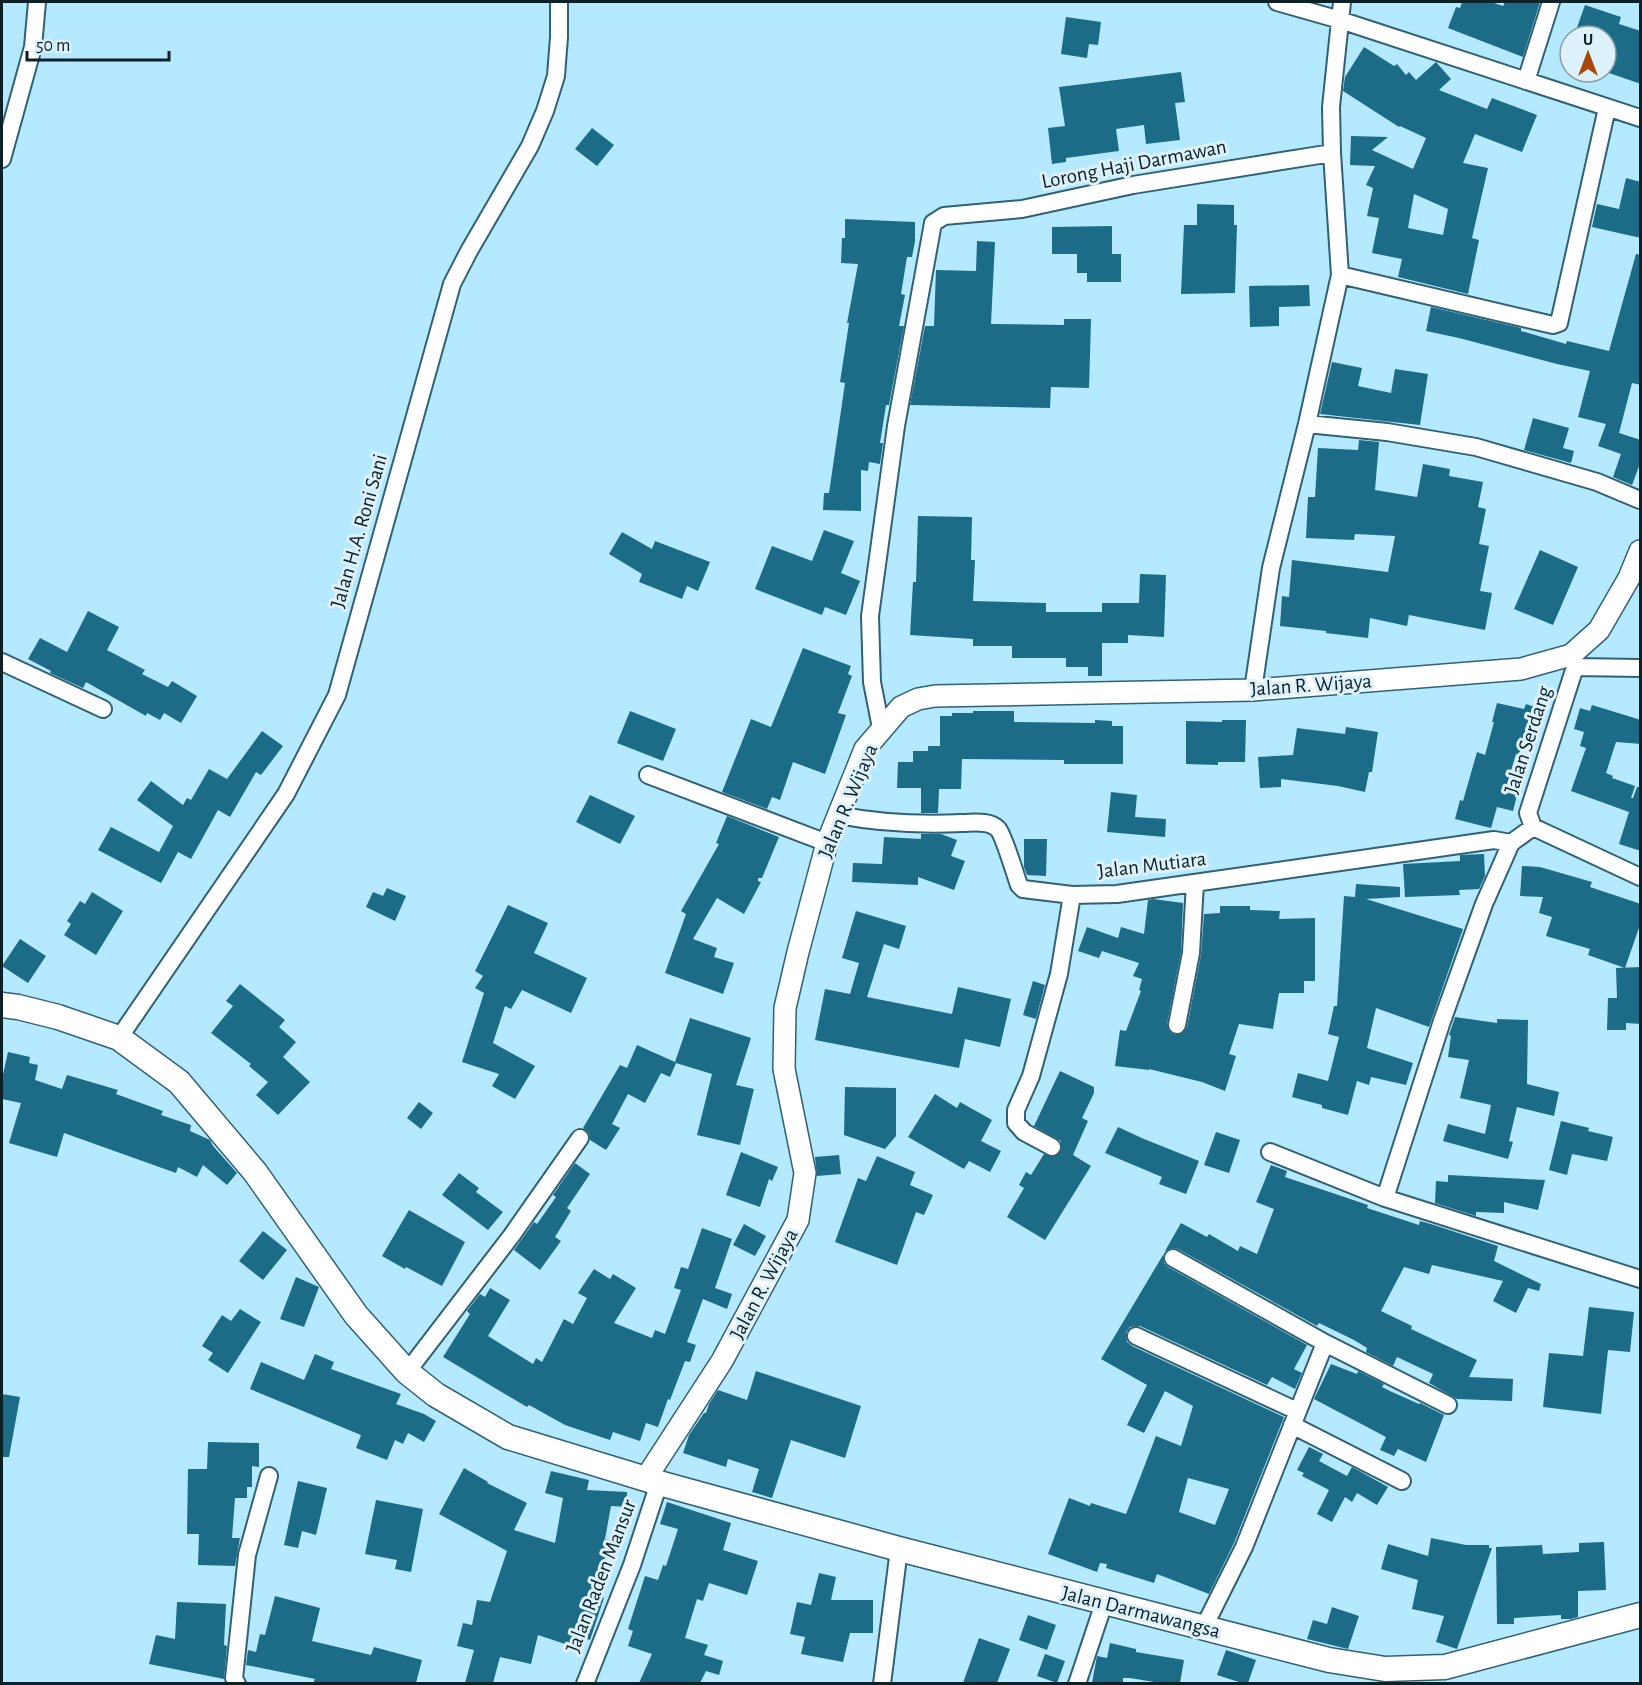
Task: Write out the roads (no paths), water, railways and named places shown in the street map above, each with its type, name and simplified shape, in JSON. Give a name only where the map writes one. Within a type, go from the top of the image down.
[{"type":"main road","name":"Jalan Darmawangsa","points":[[2,1005],[18,1006],[58,1017],[119,1038],[179,1082],[255,1172],[356,1316],[407,1372],[436,1395],[508,1437],[899,1549],[1329,1660],[1385,1669],[1442,1675],[1641,1614]]},
{"type":"street","points":[[2,159],[33,47],[37,2]]},
{"type":"street","name":"Jalan H.A. Roni Sani","points":[[119,1038],[286,794],[337,694],[452,284],[530,146],[545,111],[556,76],[559,2]]},
{"type":"street","points":[[1277,2],[1340,20],[1641,118]]},
{"type":"street","points":[[1253,690],[1271,568],[1307,424],[1340,275],[1331,107],[1342,2]]},
{"type":"street","points":[[1526,81],[1551,2]]},
{"type":"street","points":[[1340,275],[1553,325],[1557,324],[1560,320],[1608,108]]},
{"type":"street","name":"Lorong Haji Darmawan","points":[[881,728],[872,682],[870,616],[896,426],[933,223],[944,216],[1022,209],[1134,185],[1332,153]]},
{"type":"street","points":[[1307,424],[1387,432],[1476,447],[1597,482],[1641,500]]},
{"type":"street","name":"Jalan R. Wijaya","points":[[653,1480],[722,1361],[798,1220],[805,1173],[784,1069],[785,1008],[827,843],[865,749],[901,707],[918,699],[935,696],[1253,690],[1521,669],[1573,661],[1599,630],[1629,578],[1641,551]]},
{"type":"street","points":[[1573,661],[1641,668]]},
{"type":"street","name":"Jalan Serdang","points":[[1533,827],[1528,813],[1573,661]]},
{"type":"street","points":[[2,662],[103,709]]},
{"type":"street","points":[[648,776],[827,843]]},
{"type":"street","name":"Jalan Mutiara","points":[[838,815],[869,821],[930,824],[979,822],[990,825],[999,830],[1019,885],[1023,889],[1072,895],[1117,894],[1494,840],[1511,843]]},
{"type":"street","points":[[1385,1198],[1442,1021],[1484,904],[1511,843],[1533,827],[1641,877]]},
{"type":"street","points":[[1177,1025],[1191,953],[1195,883]]},
{"type":"street","points":[[1052,1147],[1024,1132],[1016,1123],[1016,1110],[1031,1076],[1059,974],[1072,895]]},
{"type":"street","points":[[407,1372],[512,1235],[580,1138]]},
{"type":"street","points":[[1270,1152],[1385,1198],[1641,1279]]},
{"type":"street","points":[[1173,1257],[1325,1343],[1448,1405]]},
{"type":"street","points":[[1136,1336],[1294,1418],[1402,1481]]},
{"type":"street","points":[[1204,1627],[1244,1546],[1325,1343]]},
{"type":"street","points":[[237,1683],[234,1678],[247,1555],[269,1476]]},
{"type":"street","name":"Jalan Raden Mansur","points":[[585,1683],[632,1565],[653,1480]]},
{"type":"street","points":[[882,1683],[899,1549]]},
{"type":"street","points":[[1077,1683],[1104,1603]]}]
